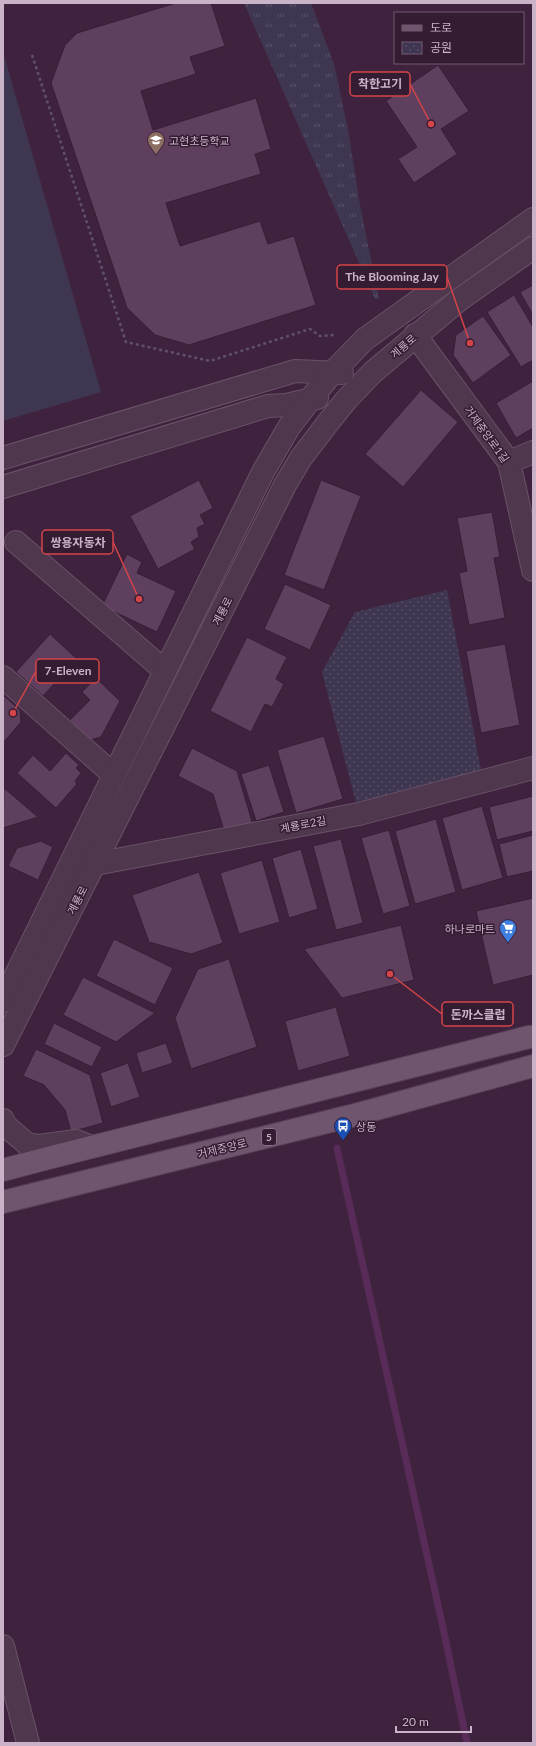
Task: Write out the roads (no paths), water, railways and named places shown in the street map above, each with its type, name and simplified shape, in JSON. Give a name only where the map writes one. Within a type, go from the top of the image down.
[{"type":"main road","points":[[3,1170],[533,1037]]},
{"type":"main road","name":"거제중앙로","points":[[3,1202],[351,1116],[533,1066]]},
{"type":"street","name":"계룡로","points":[[3,1001],[263,472],[290,427],[332,373],[365,340],[533,219]]},
{"type":"street","name":"계룡로","points":[[3,1046],[285,485],[301,458],[347,399],[373,372],[415,335],[459,300],[533,248]]},
{"type":"street","name":"거제중앙로1길","points":[[415,335],[509,462],[533,570]]},
{"type":"street","points":[[3,458],[296,371],[335,358],[365,340]]},
{"type":"street","points":[[296,371],[332,373],[373,372]]},
{"type":"street","points":[[3,487],[268,406],[286,404],[312,397],[347,399]]},
{"type":"street","points":[[257,410],[268,413],[275,424],[279,434],[278,446]]},
{"type":"street","points":[[509,462],[533,452]]},
{"type":"street","points":[[16,542],[165,671]]},
{"type":"street","points":[[3,677],[114,775]]},
{"type":"street","name":"계룡로2길","points":[[69,865],[95,864],[359,814],[533,768]]},
{"type":"street","points":[[3,1120],[6,1126],[27,1144],[39,1146],[76,1141],[92,1147]]},
{"type":"street","points":[[3,1646],[28,1743]]},
{"type":"waterway","points":[[337,1148],[467,1743]]},
{"type":"place","name":"착한고기","points":[[431,124]]},
{"type":"place","name":"고현초등학교","points":[[156,155]]},
{"type":"place","name":"The Blooming Jay","points":[[470,343]]},
{"type":"place","name":"쌍용자동차","points":[[139,599]]},
{"type":"place","name":"7-Eleven","points":[[13,713]]},
{"type":"place","name":"하나로마트","points":[[508,943]]},
{"type":"place","name":"돈까스클럽","points":[[390,974]]},
{"type":"place","name":"상동","points":[[343,1141]]}]
